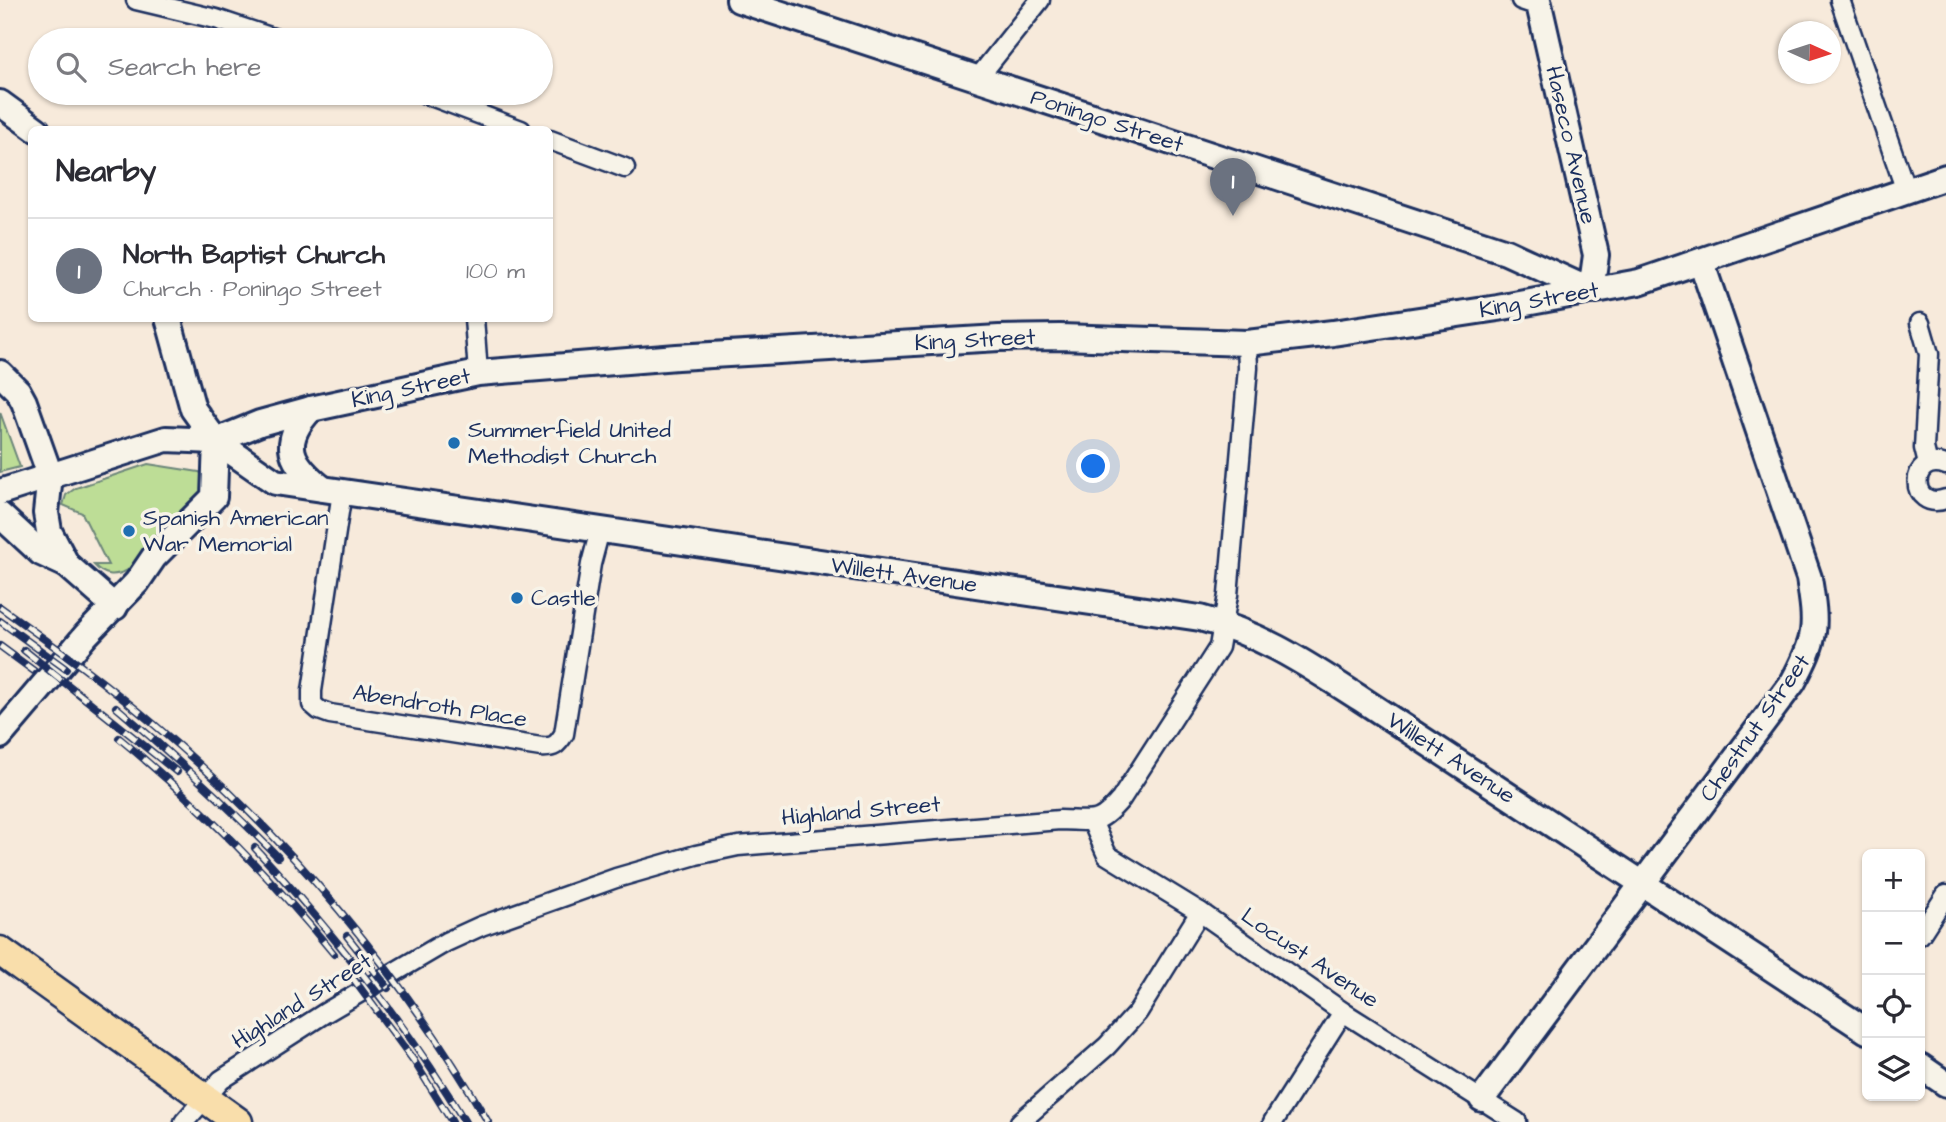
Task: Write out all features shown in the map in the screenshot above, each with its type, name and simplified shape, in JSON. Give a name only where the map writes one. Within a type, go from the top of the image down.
[{"type":"main road","points":[[0,951],[239,1122]]},
{"type":"street","points":[[136,0],[243,28]]},
{"type":"street","points":[[978,78],[1040,0]]},
{"type":"street","points":[[1840,0],[1906,191]]},
{"type":"street","name":"Poningo Street","points":[[750,2],[1506,252],[1591,291]]},
{"type":"street","name":"Haseco Avenue","points":[[1533,2],[1596,256],[1591,291]]},
{"type":"street","points":[[0,103],[32,126]]},
{"type":"street","points":[[450,105],[496,125]]},
{"type":"street","points":[[553,141],[625,168]]},
{"type":"street","name":"King Street","points":[[0,492],[166,439],[216,441],[260,423],[311,409],[478,373],[677,357],[999,338],[1060,337],[1247,343],[1497,308],[1639,282],[1946,177]]},
{"type":"street","name":"Chestnut Street","points":[[1482,1099],[1793,682],[1810,650],[1815,619],[1810,578],[1701,261]]},
{"type":"street","points":[[0,736],[86,635],[137,582],[154,556],[214,497],[216,441],[193,409],[169,322]]},
{"type":"street","points":[[474,322],[478,373]]},
{"type":"street","points":[[1920,323],[1937,353],[1924,448],[1937,464],[1923,468],[1917,478],[1918,489],[1928,500],[1946,499]]},
{"type":"street","points":[[1092,821],[1105,817],[1121,799],[1219,647],[1228,596],[1247,382],[1247,343]]},
{"type":"street","points":[[0,373],[18,391],[24,402],[50,475],[46,513],[50,531],[66,565]]},
{"type":"street","points":[[311,409],[293,432],[292,456],[305,475],[332,491]]},
{"type":"street","name":"Willett Avenue","points":[[216,441],[275,482],[1186,615],[1223,624],[1286,651],[1862,1023]]},
{"type":"street","name":"Abendroth Place","points":[[332,491],[312,704],[330,714],[541,747],[551,748],[558,745],[564,734],[600,530]]},
{"type":"street","points":[[0,515],[41,552],[66,565],[115,607]]},
{"type":"street","name":"Highland Street","points":[[184,1122],[221,1080],[326,1013],[446,942],[481,926],[617,878],[738,846],[1060,820],[1092,821]]},
{"type":"street","name":"Locust Avenue","points":[[1092,821],[1107,855],[1200,912],[1343,1012],[1517,1122]]},
{"type":"street","points":[[1925,927],[1946,895]]},
{"type":"street","points":[[1020,1122],[1107,1046],[1138,1012],[1200,912]]},
{"type":"street","points":[[1273,1122],[1343,1012]]},
{"type":"street","points":[[1925,1069],[1946,1084]]},
{"type":"green space","points":[[0,412],[20,467],[0,472]]},
{"type":"green space","name":"Spanish American War Memorial","points":[[148,464],[199,472],[207,477],[204,491],[128,570],[118,574],[105,573],[94,565],[108,565],[82,513],[63,505],[66,495],[76,488]]},
{"type":"railway","points":[[0,607],[60,650],[156,726],[205,769],[296,861],[380,961],[418,1013],[488,1122]]},
{"type":"railway","points":[[0,621],[66,669]]},
{"type":"railway","points":[[0,646],[34,671]]},
{"type":"railway","points":[[24,650],[177,772]]},
{"type":"railway","points":[[116,707],[199,780],[278,857]]},
{"type":"railway","points":[[119,738],[177,788],[232,841],[334,954]]},
{"type":"railway","points":[[255,848],[367,980],[418,1049],[465,1122]]},
{"type":"railway","points":[[347,936],[388,988]]},
{"type":"railway","points":[[349,973],[414,1061],[452,1122]]},
{"type":"place","name":"North Baptist Church","points":[[1233,216]]},
{"type":"place","name":"Summerfield United Methodist Church","points":[[454,443]]},
{"type":"place","name":"Spanish American War Memorial","points":[[129,531]]},
{"type":"place","name":"Castle","points":[[517,598]]}]
